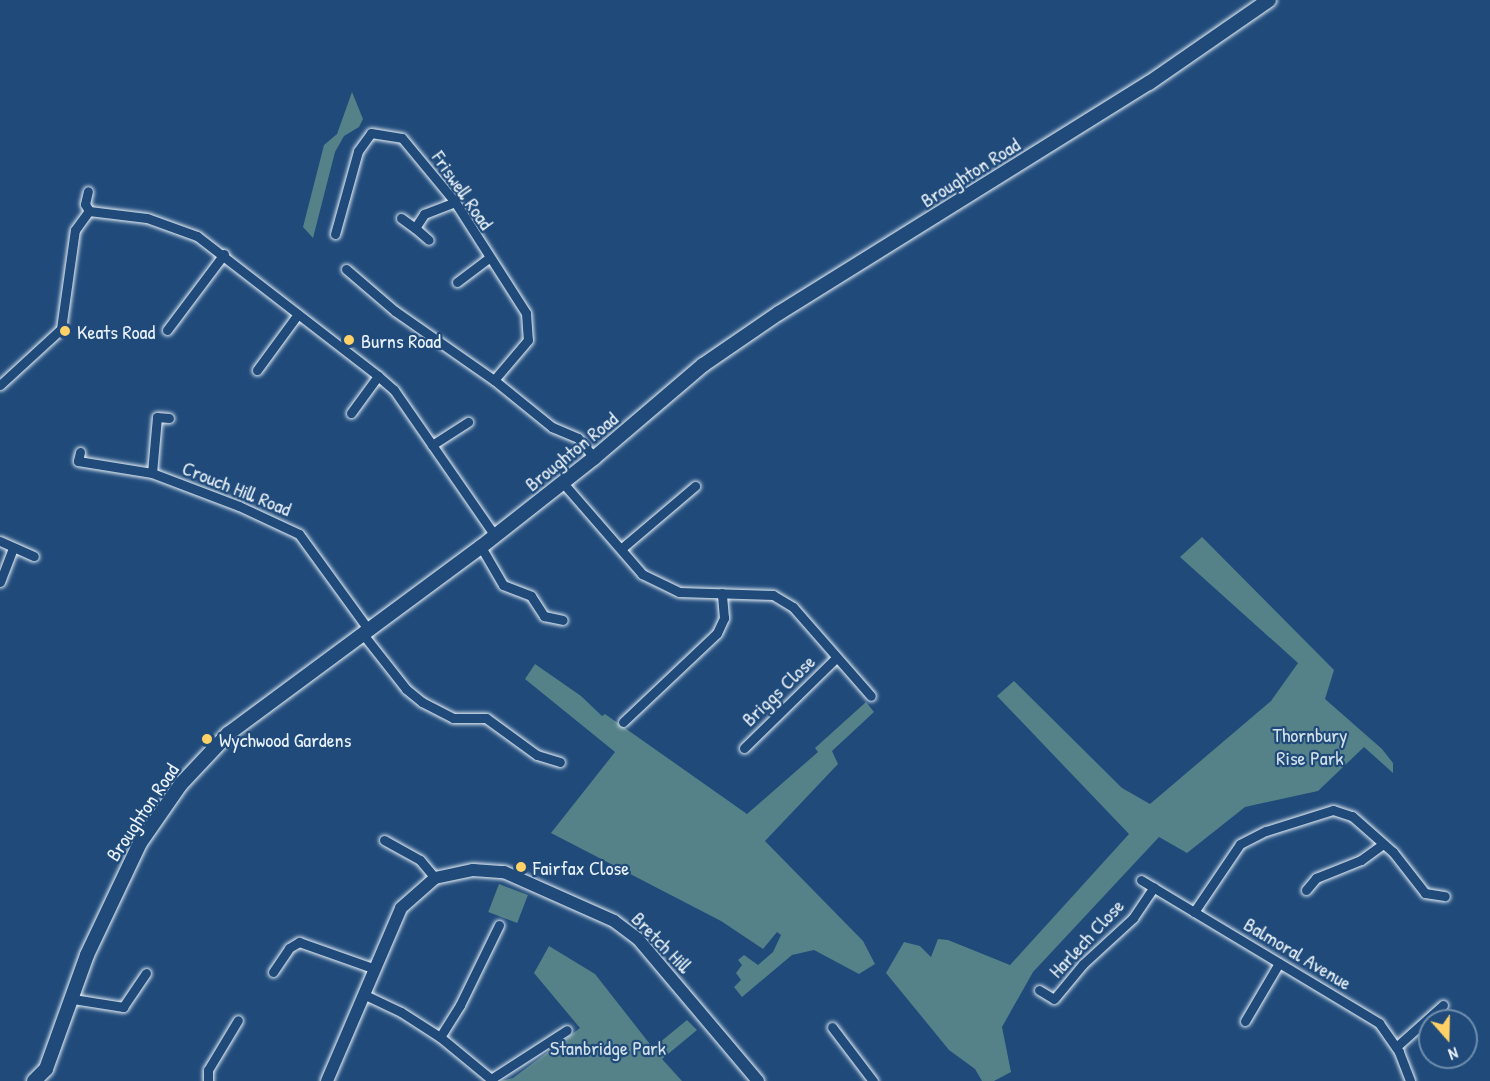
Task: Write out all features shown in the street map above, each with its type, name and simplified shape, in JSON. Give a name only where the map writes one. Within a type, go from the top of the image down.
[{"type":"main road","name":"Broughton Road","points":[[48,1075],[87,955],[129,864],[181,784],[237,727],[481,548],[594,458],[703,365],[1149,83],[1269,0]]},
{"type":"main road","points":[[34,1081],[48,1075]]},
{"type":"street","name":"Friswell Road","points":[[335,234],[358,151],[371,133],[402,138],[455,202],[488,259],[520,301],[528,327],[528,340],[519,354],[494,380]]},
{"type":"street","points":[[88,191],[85,204],[89,211]]},
{"type":"street","points":[[415,228],[424,214],[455,202]]},
{"type":"street","points":[[89,211],[147,218],[197,236],[224,254],[378,376],[394,390],[495,536]]},
{"type":"street","points":[[0,385],[61,329],[75,230],[89,211]]},
{"type":"street","points":[[401,218],[429,240]]},
{"type":"street","points":[[167,330],[224,254]]},
{"type":"street","points":[[457,282],[488,259]]},
{"type":"street","points":[[346,269],[395,311],[494,380],[552,427],[578,438],[594,458]]},
{"type":"street","points":[[257,370],[298,314]]},
{"type":"street","points":[[351,413],[378,376]]},
{"type":"street","name":"Crouch Hill Road","points":[[152,473],[157,417],[169,418]]},
{"type":"street","points":[[432,445],[468,422]]},
{"type":"street","name":"Crouch Hill Road","points":[[80,452],[78,461],[152,473],[239,506],[299,534],[406,689],[422,702],[453,718],[486,718],[537,755],[560,762]]},
{"type":"street","points":[[563,483],[622,548],[642,574],[662,587],[679,592],[773,595],[793,607],[871,696]]},
{"type":"street","points":[[622,548],[695,486]]},
{"type":"street","points":[[0,541],[34,556]]},
{"type":"street","points":[[0,582],[13,548]]},
{"type":"street","points":[[481,548],[503,585],[531,596],[544,616],[563,620]]},
{"type":"street","points":[[623,722],[717,633],[724,618],[722,593]]},
{"type":"street","name":"Briggs Close","points":[[744,748],[837,658]]},
{"type":"street","points":[[1194,912],[1240,844],[1266,831],[1333,810],[1352,816],[1383,844],[1425,893],[1445,896]]},
{"type":"street","points":[[384,840],[420,860],[435,878]]},
{"type":"street","points":[[1306,890],[1316,878],[1362,860],[1383,844]]},
{"type":"street","name":"Bretch Hill","points":[[327,1081],[373,968],[401,908],[435,878],[473,870],[504,873],[614,921],[638,939],[758,1081]]},
{"type":"street","name":"Balmoral Avenue","points":[[1142,880],[1379,1023],[1396,1047],[1410,1081]]},
{"type":"street","name":"Harlech Close","points":[[1039,990],[1054,999],[1083,964],[1133,918],[1154,887]]},
{"type":"street","points":[[440,1037],[460,1005],[500,925]]},
{"type":"street","points":[[273,972],[289,948],[299,942],[373,968]]},
{"type":"street","points":[[1245,1021],[1279,963]]},
{"type":"street","points":[[73,999],[123,1007],[146,973]]},
{"type":"street","points":[[363,994],[401,1012],[440,1037],[491,1080],[567,1030]]},
{"type":"street","points":[[1396,1047],[1443,1005]]},
{"type":"street","points":[[208,1081],[208,1070],[238,1020]]},
{"type":"street","points":[[832,1027],[873,1081]]},
{"type":"green space","points":[[352,92],[363,119],[359,127],[344,136],[335,152],[313,238],[303,227],[324,145],[337,134]]},
{"type":"green space","name":"Thornbury Rise Park","points":[[1202,537],[1334,670],[1325,699],[1382,749],[1393,763],[1393,773],[1364,747],[1318,791],[1245,807],[1187,853],[1159,837],[1033,972],[1002,1027],[1011,1072],[994,1081],[982,1081],[975,1069],[949,1050],[886,973],[904,942],[920,946],[931,957],[938,939],[948,940],[1010,965],[1129,834],[997,696],[1014,681],[1122,788],[1150,804],[1271,701],[1298,663],[1180,557]]},
{"type":"green space","points":[[535,664],[581,696],[602,716],[605,714],[747,814],[818,752],[815,748],[866,702],[874,712],[832,751],[838,764],[765,841],[863,941],[875,964],[859,974],[814,950],[792,955],[742,997],[734,987],[741,980],[736,973],[742,965],[738,960],[744,955],[758,965],[773,952],[781,935],[777,932],[763,949],[721,921],[551,833],[615,752],[525,679]]},
{"type":"green space","points":[[499,884],[528,895],[517,923],[488,912]]},
{"type":"green space","name":"Stanbridge Park","points":[[549,946],[595,974],[653,1048],[687,1020],[697,1030],[662,1059],[682,1081],[500,1081],[513,1078],[580,1028],[534,973]]},
{"type":"place","name":"Keats Road","points":[[65,331]]},
{"type":"place","name":"Burns Road","points":[[349,340]]},
{"type":"place","name":"Wychwood Gardens","points":[[207,739]]},
{"type":"place","name":"Fairfax Close","points":[[521,867]]}]
